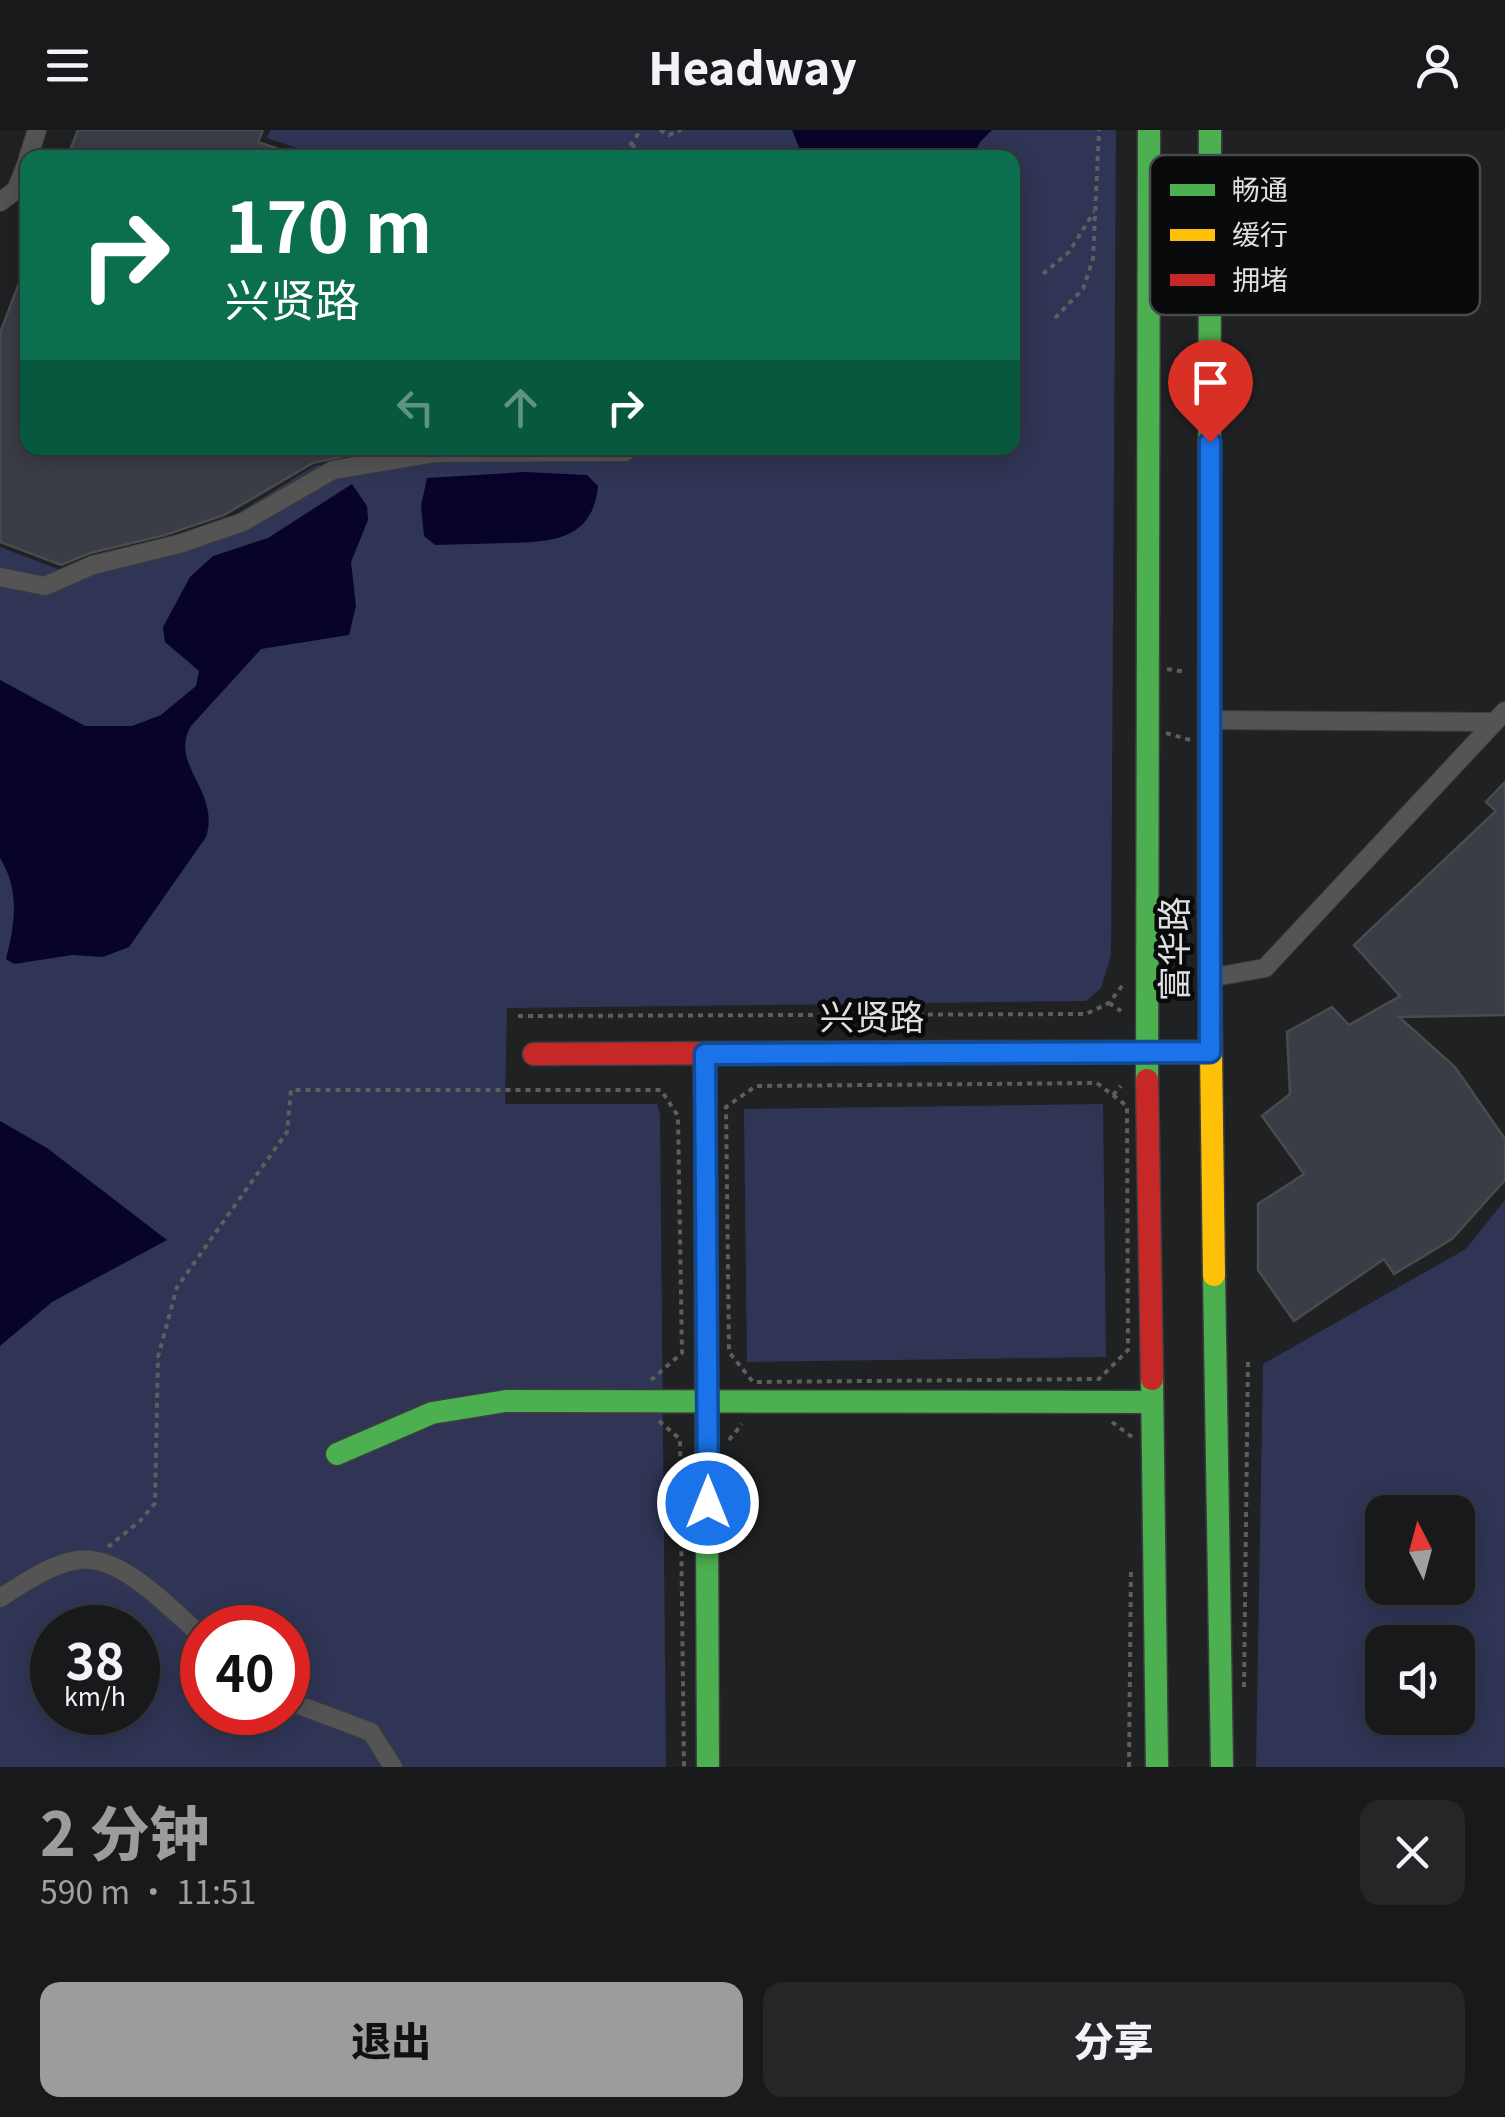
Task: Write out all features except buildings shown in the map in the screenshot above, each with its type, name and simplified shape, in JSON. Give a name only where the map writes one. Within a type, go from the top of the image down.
[{"type":"street","name":"富华路","points":[[1149,130],[1147,1052],[1158,1767]]},
{"type":"street","points":[[0,202],[16,190],[20,180]]},
{"type":"street","name":"富华路","points":[[1210,315],[1210,1052],[1222,1767]]},
{"type":"street","points":[[0,577],[44,586],[93,566],[179,544],[243,522],[333,470],[410,455]]},
{"type":"street","points":[[1210,720],[1500,717]]},
{"type":"street","points":[[1210,978],[1265,968],[1500,717]]},
{"type":"street","name":"兴贤路","points":[[534,1054],[1210,1052]]},
{"type":"street","points":[[705,1054],[708,1767]]},
{"type":"street","points":[[337,1454],[432,1413],[506,1402],[1151,1402]]},
{"type":"street","points":[[0,1598],[41,1573],[80,1560],[121,1568],[180,1618]]},
{"type":"street","points":[[310,1708],[372,1732],[393,1767]]},
{"type":"path","points":[[624,150],[641,130]]},
{"type":"path","points":[[660,130],[669,136],[681,130]]},
{"type":"path","points":[[1055,318],[1083,290],[1093,259],[1099,130]]},
{"type":"path","points":[[632,144],[639,150]]},
{"type":"path","points":[[1043,274],[1069,252],[1096,208]]},
{"type":"path","points":[[1167,669],[1199,674]]},
{"type":"path","points":[[1166,734],[1199,742]]},
{"type":"path","points":[[518,1016],[1086,1014],[1110,1003],[1130,975]]},
{"type":"path","points":[[1110,1003],[1121,1010]]},
{"type":"path","points":[[1097,1083],[1112,1095],[1127,1106],[1128,1350],[1099,1379],[753,1382],[737,1364],[729,1352],[726,1108],[756,1086],[1097,1083]]},
{"type":"path","points":[[1112,1095],[1121,1086]]},
{"type":"path","points":[[80,1560],[113,1545],[155,1503],[158,1357],[178,1286],[287,1132],[291,1090],[661,1090],[678,1116],[682,1353],[650,1380]]},
{"type":"path","points":[[1244,1690],[1248,1357]]},
{"type":"path","points":[[651,1414],[680,1439],[684,1767]]},
{"type":"path","points":[[1101,1415],[1132,1437]]},
{"type":"path","points":[[726,1444],[748,1418]]},
{"type":"path","points":[[1130,1767],[1132,1552]]},
{"type":"shaded area","points":[[270,130],[1116,130],[1111,955],[1101,988],[1086,1001],[507,1008],[505,1104],[657,1104],[660,1115],[666,1767],[0,1767],[0,547],[63,571],[224,522],[314,466],[385,455],[1020,455],[1020,150],[303,150],[267,138]]},
{"type":"shaded area","points":[[792,130],[992,130],[976,150],[800,150]]},
{"type":"shaded area","points":[[525,472],[587,475],[598,486],[588,518],[568,534],[540,541],[435,545],[424,536],[421,506],[427,478]]},
{"type":"shaded area","points":[[352,484],[367,506],[368,520],[351,562],[356,606],[349,635],[261,649],[191,726],[186,753],[207,806],[206,837],[129,947],[103,957],[72,955],[14,964],[6,959],[14,907],[11,882],[0,858],[0,680],[85,726],[132,726],[161,715],[196,686],[199,671],[165,642],[163,627],[190,577],[213,556],[268,538]]},
{"type":"shaded area","points":[[1103,1104],[1106,1357],[747,1362],[744,1109]]},
{"type":"shaded area","points":[[0,1121],[47,1148],[167,1240],[52,1302],[0,1346]]},
{"type":"shaded area","points":[[1505,1200],[1505,1767],[1256,1767],[1263,1364],[1466,1249]]},
{"type":"traffic: fast","points":[[1147,1080],[1149,130]]},
{"type":"traffic: fast","points":[[1210,130],[1210,155]]},
{"type":"traffic: fast","points":[[1209,900],[1210,315]]},
{"type":"traffic: fast","points":[[1050,1052],[1210,1052]]},
{"type":"traffic: fast","points":[[705,1053],[708,1767]]},
{"type":"traffic: fast","points":[[1214,1275],[1222,1767]]},
{"type":"traffic: fast","points":[[1152,1379],[1157,1767]]},
{"type":"traffic: fast","points":[[337,1454],[432,1413],[506,1401],[1151,1402]]},
{"type":"traffic: slow","points":[[1209,900],[1214,1275]]},
{"type":"traffic: jam","points":[[534,1054],[1050,1052]]},
{"type":"traffic: jam","points":[[1147,1080],[1152,1379]]},
{"type":"route","points":[[708,1503],[705,1054],[1210,1052],[1210,442]]}]
